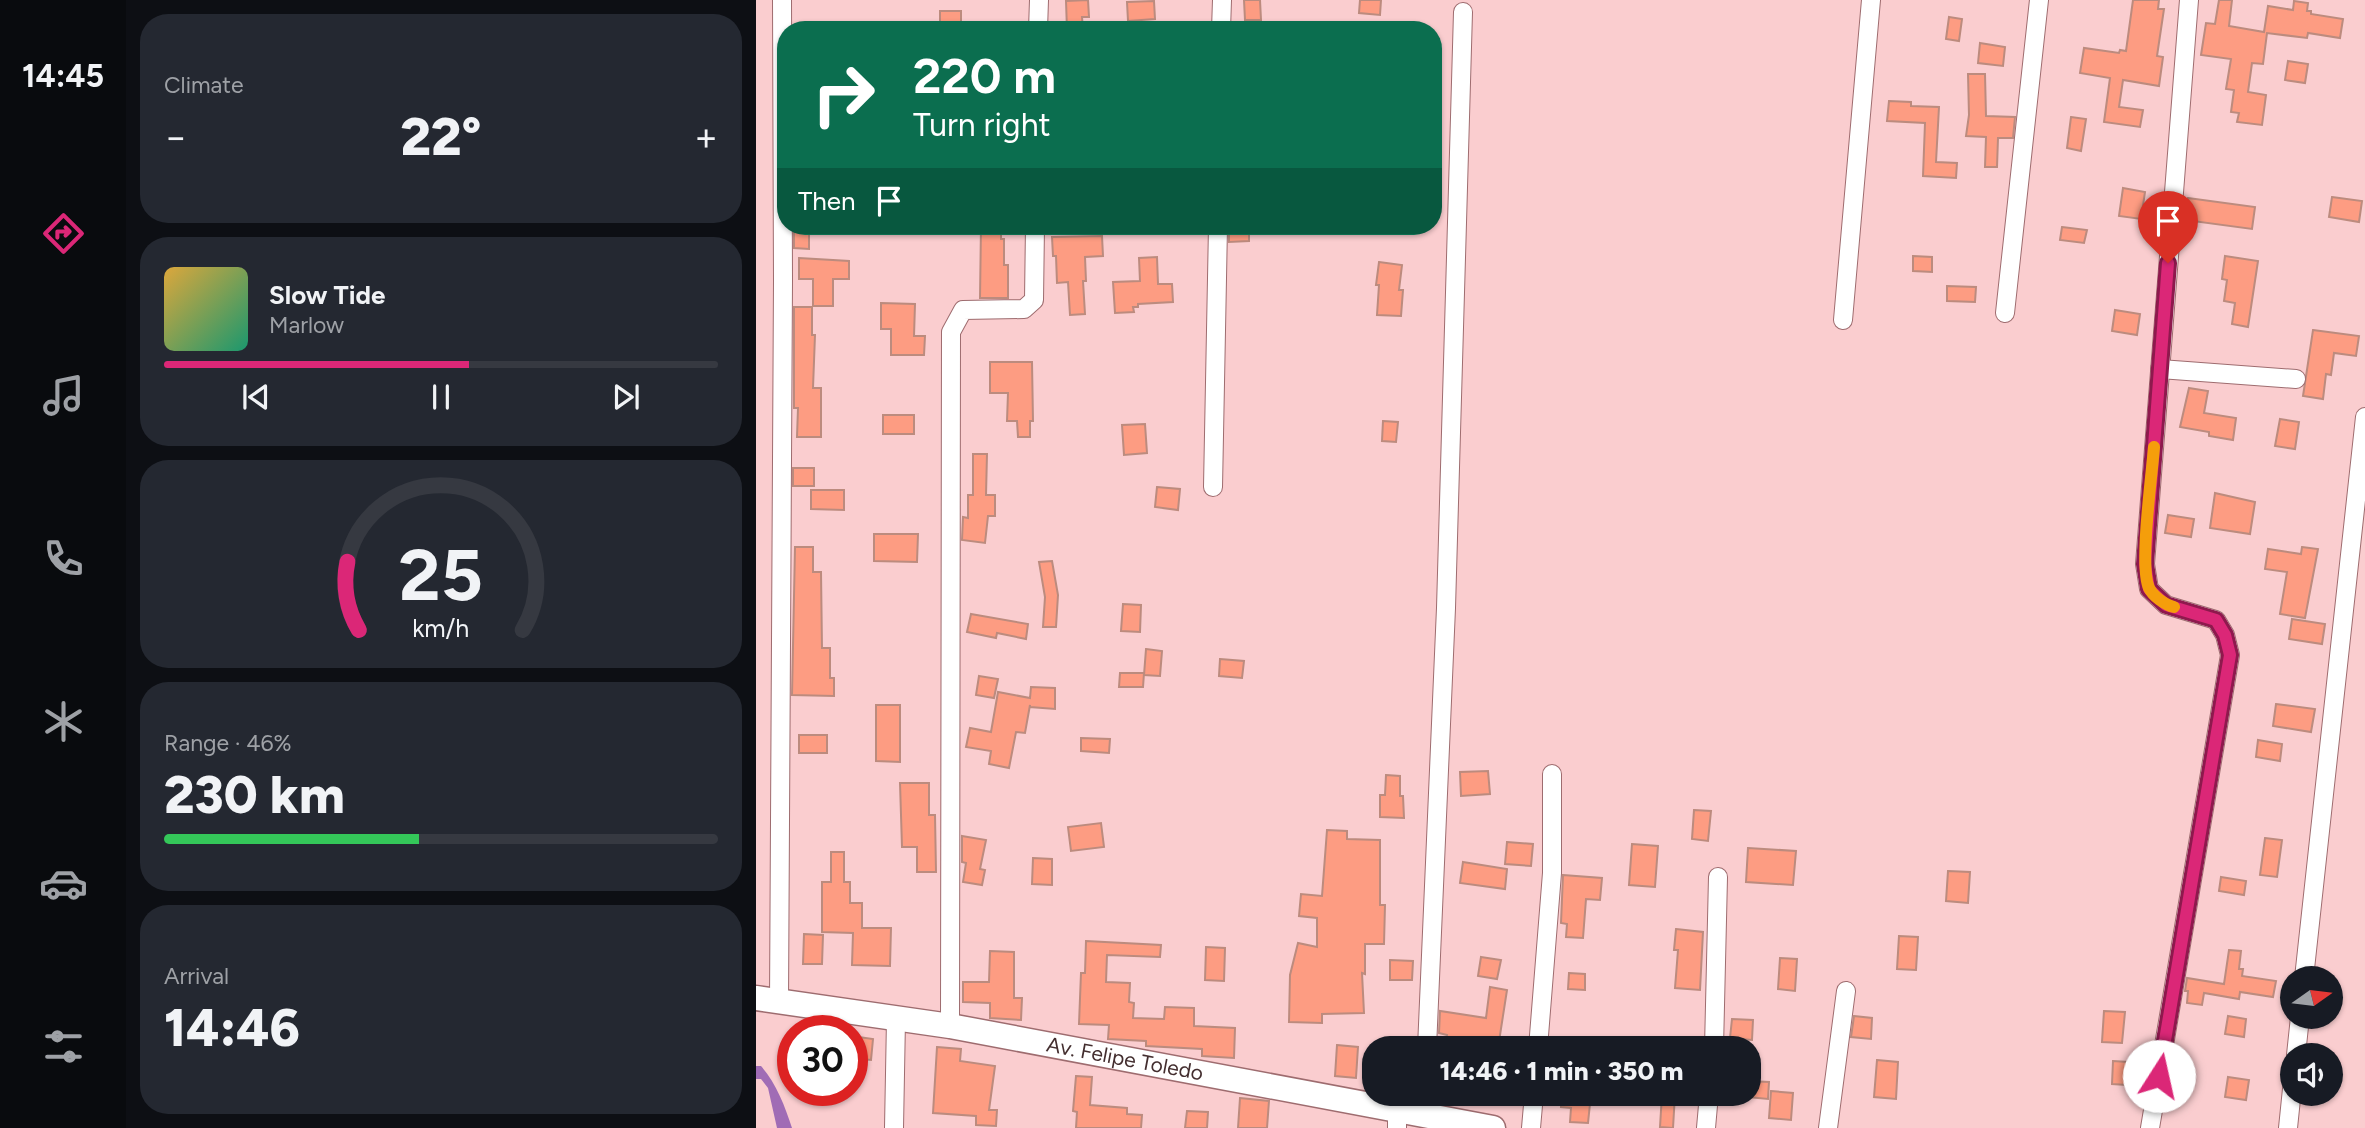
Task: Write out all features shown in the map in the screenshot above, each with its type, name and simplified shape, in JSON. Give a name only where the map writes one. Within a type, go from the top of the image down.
[{"type":"main road","name":"Av. Felipe Toledo","points":[[767,1000],[950,1026],[1397,1119],[1420,1106]]},
{"type":"main road","name":"Av. Felipe Toledo","points":[[1430,1106],[1493,1128]]},
{"type":"street","points":[[782,0],[782,21]]},
{"type":"street","points":[[1038,21],[1039,0]]},
{"type":"street","points":[[1221,21],[1222,0]]},
{"type":"street","points":[[1843,320],[1871,0]]},
{"type":"street","points":[[2006,313],[2039,0]]},
{"type":"street","points":[[2150,1128],[2230,655],[2225,635],[2216,620],[2166,605],[2149,589],[2145,564],[2189,0]]},
{"type":"street","points":[[1428,1036],[1447,608],[1463,12]]},
{"type":"street","points":[[767,1000],[783,235]]},
{"type":"street","points":[[950,1026],[951,332],[963,310],[1024,309],[1034,300],[1035,235]]},
{"type":"street","points":[[1213,487],[1218,235]]},
{"type":"street","points":[[2160,369],[2296,379]]},
{"type":"street","points":[[2305,966],[2365,418]]},
{"type":"street","points":[[1539,1036],[1552,873],[1552,774]]},
{"type":"street","points":[[1714,1036],[1718,877]]},
{"type":"street","points":[[1828,1128],[1846,991]]},
{"type":"street","points":[[894,1128],[896,1018]]},
{"type":"street","points":[[1531,1128],[1533,1106]]},
{"type":"street","points":[[1706,1128],[1708,1106]]},
{"type":"street","points":[[2288,1128],[2290,1106]]},
{"type":"shaded area","points":[[756,1066],[761,1066],[777,1092],[777,1106],[784,1106],[792,1128],[777,1128],[768,1088],[761,1079],[756,1079]]},
{"type":"building","points":[[1088,0],[1089,17],[1082,17],[1082,21],[1067,21],[1066,1]]},
{"type":"building","points":[[1244,0],[1260,0],[1261,20],[1245,20]]},
{"type":"building","points":[[1360,0],[1381,0],[1380,15],[1359,13]]},
{"type":"building","points":[[2133,0],[2159,0],[2158,9],[2164,9],[2157,56],[2163,57],[2159,86],[2123,80],[2119,107],[2143,110],[2140,127],[2104,122],[2110,78],[2080,73],[2084,48],[2119,53],[2120,50],[2126,51]]},
{"type":"building","points":[[2219,0],[2232,0],[2229,26],[2264,32],[2268,6],[2293,10],[2294,1],[2308,3],[2307,11],[2311,11],[2311,14],[2343,19],[2340,38],[2308,33],[2307,38],[2267,33],[2263,64],[2252,63],[2248,92],[2266,95],[2262,125],[2237,122],[2239,113],[2231,112],[2234,90],[2226,89],[2231,59],[2201,55],[2206,23],[2215,24]]},
{"type":"building","points":[[1154,1],[1155,19],[1128,21],[1127,2]]},
{"type":"building","points":[[940,11],[961,11],[961,21],[940,21]]},
{"type":"building","points":[[1949,17],[1962,19],[1959,41],[1946,39]]},
{"type":"building","points":[[1980,43],[2005,47],[2003,66],[1978,63]]},
{"type":"building","points":[[2288,61],[2308,64],[2305,83],[2285,80]]},
{"type":"building","points":[[1968,74],[1985,74],[1986,116],[2015,117],[2013,138],[1998,138],[1997,167],[1985,167],[1986,137],[1966,136],[1969,115]]},
{"type":"building","points":[[1889,101],[1911,102],[1911,106],[1939,107],[1936,162],[1957,163],[1956,178],[1923,176],[1925,123],[1887,121]]},
{"type":"building","points":[[2071,117],[2086,119],[2081,151],[2067,148]]},
{"type":"building","points":[[2123,188],[2145,192],[2141,219],[2119,216]]},
{"type":"building","points":[[2332,197],[2362,201],[2359,222],[2329,217]]},
{"type":"building","points":[[2188,198],[2255,207],[2252,229],[2185,220]]},
{"type":"building","points":[[2062,227],[2087,230],[2084,243],[2060,240]]},
{"type":"building","points":[[794,235],[809,235],[809,249],[794,248]]},
{"type":"building","points":[[981,235],[1001,235],[1001,239],[1004,239],[1004,265],[1008,265],[1008,298],[980,298]]},
{"type":"building","points":[[1229,235],[1249,235],[1249,241],[1229,242]]},
{"type":"building","points":[[1102,236],[1103,256],[1085,257],[1085,314],[1070,315],[1068,282],[1057,283],[1052,237]]},
{"type":"building","points":[[1913,256],[1932,257],[1932,272],[1913,271]]},
{"type":"building","points":[[2225,256],[2258,261],[2248,327],[2232,324],[2235,303],[2224,301],[2227,280],[2222,279]]},
{"type":"building","points":[[1157,257],[1158,284],[1172,284],[1173,302],[1138,304],[1138,307],[1133,307],[1134,312],[1115,313],[1113,282],[1140,281],[1139,258]]},
{"type":"building","points":[[799,258],[849,261],[849,279],[833,279],[833,306],[813,306],[813,279],[799,279]]},
{"type":"building","points":[[1379,262],[1402,265],[1399,290],[1403,290],[1401,316],[1377,315],[1379,285],[1376,285]]},
{"type":"building","points":[[1947,286],[1976,287],[1975,302],[1947,301]]},
{"type":"building","points":[[881,303],[915,304],[914,336],[925,336],[924,355],[891,355],[891,329],[881,329]]},
{"type":"building","points":[[794,307],[812,307],[812,335],[815,335],[813,388],[821,388],[821,437],[797,437],[798,408],[794,408]]},
{"type":"building","points":[[2115,310],[2140,314],[2137,335],[2112,331]]},
{"type":"building","points":[[2313,330],[2359,336],[2356,356],[2334,353],[2331,375],[2326,374],[2323,399],[2303,396]]},
{"type":"building","points":[[990,362],[1032,362],[1033,421],[1030,421],[1030,437],[1018,437],[1017,421],[1007,421],[1008,393],[990,393]]},
{"type":"building","points":[[2189,388],[2208,391],[2204,413],[2236,418],[2233,440],[2180,427]]},
{"type":"building","points":[[883,415],[914,415],[914,434],[883,434]]},
{"type":"building","points":[[2280,419],[2299,422],[2295,449],[2275,446]]},
{"type":"building","points":[[1383,421],[1398,422],[1396,442],[1382,441]]},
{"type":"building","points":[[1145,424],[1147,453],[1124,455],[1122,425]]},
{"type":"building","points":[[973,454],[987,454],[986,495],[995,495],[995,516],[988,516],[985,543],[962,540],[963,517],[968,518],[968,495],[973,495]]},
{"type":"building","points":[[793,468],[814,468],[814,486],[793,486]]},
{"type":"building","points":[[1157,487],[1180,489],[1178,510],[1155,507]]},
{"type":"building","points":[[811,490],[844,490],[844,510],[811,509]]},
{"type":"building","points":[[2215,493],[2255,502],[2250,534],[2210,528]]},
{"type":"building","points":[[2168,515],[2194,519],[2191,537],[2165,533]]},
{"type":"building","points":[[874,534],[918,534],[917,562],[874,561]]},
{"type":"building","points":[[795,547],[813,547],[813,572],[821,572],[822,648],[830,648],[830,678],[834,678],[834,696],[792,695]]},
{"type":"building","points":[[2302,547],[2318,549],[2305,618],[2280,614],[2287,572],[2265,569],[2268,549],[2301,554]]},
{"type":"building","points":[[1052,561],[1058,595],[1056,627],[1043,627],[1045,597],[1039,562]]},
{"type":"building","points":[[1123,604],[1141,605],[1140,632],[1121,631]]},
{"type":"building","points":[[971,614],[1028,624],[1026,639],[997,633],[996,638],[967,632]]},
{"type":"building","points":[[2292,619],[2325,624],[2322,644],[2289,639]]},
{"type":"building","points":[[1146,649],[1162,651],[1160,676],[1144,675]]},
{"type":"building","points":[[1220,659],[1244,661],[1242,678],[1219,676]]},
{"type":"building","points":[[1120,673],[1144,673],[1143,687],[1119,687]]},
{"type":"building","points":[[979,676],[998,679],[994,698],[976,695]]},
{"type":"building","points":[[1031,687],[1055,688],[1055,709],[1030,705],[1025,733],[1016,732],[1009,768],[989,764],[991,751],[966,747],[970,728],[991,732],[998,692],[1030,698]]},
{"type":"building","points":[[2276,704],[2315,709],[2311,732],[2273,726]]},
{"type":"building","points":[[876,705],[900,705],[900,762],[876,761]]},
{"type":"building","points":[[799,735],[827,735],[827,753],[799,753]]},
{"type":"building","points":[[1081,738],[1110,739],[1109,753],[1081,751]]},
{"type":"building","points":[[2258,740],[2282,744],[2280,761],[2256,757]]},
{"type":"building","points":[[1488,771],[1490,794],[1461,796],[1460,772]]},
{"type":"building","points":[[1386,775],[1400,776],[1404,818],[1380,817],[1380,795],[1385,795]]},
{"type":"building","points":[[900,783],[929,783],[929,815],[935,815],[936,872],[917,872],[917,847],[902,847]]},
{"type":"building","points":[[1694,810],[1711,811],[1708,841],[1692,839]]},
{"type":"building","points":[[1101,823],[1104,847],[1071,851],[1068,827]]},
{"type":"building","points":[[1327,830],[1347,831],[1347,839],[1380,840],[1380,905],[1385,905],[1384,944],[1365,944],[1365,974],[1362,973],[1364,1013],[1322,1014],[1322,1023],[1289,1022],[1290,975],[1298,943],[1317,947],[1317,918],[1299,916],[1301,894],[1322,896]]},
{"type":"building","points":[[962,836],[986,840],[980,869],[985,870],[982,885],[963,882],[966,863],[962,862]]},
{"type":"building","points":[[2265,838],[2282,840],[2277,877],[2260,875]]},
{"type":"building","points":[[1507,842],[1533,844],[1531,866],[1505,864]]},
{"type":"building","points":[[1632,844],[1658,846],[1655,887],[1629,885]]},
{"type":"building","points":[[1748,848],[1796,851],[1793,885],[1746,882]]},
{"type":"building","points":[[831,852],[844,852],[844,882],[850,882],[850,903],[862,903],[862,928],[891,928],[890,966],[852,965],[853,933],[822,932],[822,882],[831,882]]},
{"type":"building","points":[[1033,858],[1052,859],[1052,885],[1032,884]]},
{"type":"building","points":[[1463,862],[1507,869],[1505,889],[1460,883]]},
{"type":"building","points":[[1948,871],[1970,872],[1968,903],[1946,901]]},
{"type":"building","points":[[1563,875],[1602,878],[1600,900],[1586,899],[1583,938],[1566,937],[1567,924],[1561,923]]},
{"type":"building","points":[[2221,877],[2246,881],[2244,895],[2219,891]]},
{"type":"building","points":[[1676,929],[1703,932],[1700,990],[1675,988],[1678,950],[1674,950]]},
{"type":"building","points":[[804,934],[823,935],[822,964],[803,964]]},
{"type":"building","points":[[1899,936],[1918,937],[1916,970],[1897,969]]},
{"type":"building","points":[[1086,941],[1161,945],[1160,957],[1107,955],[1106,982],[1130,983],[1129,1002],[1134,1003],[1133,1018],[1164,1019],[1165,1007],[1194,1008],[1194,1026],[1235,1028],[1234,1058],[1202,1056],[1202,1049],[1146,1046],[1146,1041],[1108,1039],[1109,1025],[1079,1024],[1081,973],[1085,973]]},
{"type":"building","points":[[1206,947],[1225,948],[1224,981],[1205,980]]},
{"type":"building","points":[[2229,950],[2241,951],[2239,969],[2243,969],[2242,976],[2276,981],[2273,997],[2240,992],[2239,999],[2204,993],[2202,1005],[2187,1003],[2187,978],[2224,984]]},
{"type":"building","points":[[990,951],[1014,952],[1014,998],[1022,998],[1021,1020],[990,1018],[990,1003],[963,1002],[963,982],[989,982]]},
{"type":"building","points":[[1481,957],[1501,960],[1497,979],[1478,976]]},
{"type":"building","points":[[1780,958],[1797,959],[1795,991],[1778,989]]},
{"type":"building","points":[[1390,960],[1413,961],[1412,980],[1390,980]]},
{"type":"building","points":[[1569,973],[1585,974],[1585,990],[1568,989]]},
{"type":"building","points":[[1490,987],[1507,990],[1500,1036],[1447,1036],[1439,1033],[1440,1011],[1486,1018]]},
{"type":"building","points":[[2104,1011],[2125,1012],[2122,1043],[2102,1042]]},
{"type":"building","points":[[1854,1016],[1872,1018],[1871,1039],[1851,1037]]},
{"type":"building","points":[[2228,1016],[2246,1019],[2244,1037],[2225,1034]]},
{"type":"building","points":[[1732,1019],[1753,1020],[1752,1036],[1730,1036]]},
{"type":"building","points":[[868,1038],[873,1039],[871,1060],[868,1060]]},
{"type":"building","points":[[1337,1045],[1358,1047],[1356,1078],[1335,1076]]},
{"type":"building","points":[[937,1047],[961,1049],[960,1061],[995,1066],[989,1110],[997,1110],[996,1126],[976,1125],[976,1116],[933,1113]]},
{"type":"building","points":[[1877,1060],[1898,1062],[1896,1099],[1874,1097]]},
{"type":"building","points":[[2113,1061],[2144,1063],[2143,1086],[2112,1084]]},
{"type":"building","points":[[1076,1076],[1092,1077],[1090,1105],[1127,1108],[1127,1114],[1142,1115],[1141,1128],[1076,1128],[1077,1112],[1073,1111]]},
{"type":"building","points":[[2228,1077],[2249,1080],[2246,1100],[2225,1097]]},
{"type":"building","points":[[1761,1082],[1769,1082],[1768,1099],[1761,1098]]},
{"type":"building","points":[[1771,1091],[1793,1093],[1791,1120],[1769,1118]]},
{"type":"building","points":[[1240,1098],[1269,1101],[1267,1128],[1238,1128]]},
{"type":"building","points":[[1590,1106],[1588,1123],[1570,1122],[1571,1108],[1561,1107]]},
{"type":"building","points":[[1661,1106],[1674,1106],[1673,1128],[1660,1127]]},
{"type":"building","points":[[1187,1111],[1208,1112],[1207,1128],[1185,1128]]},
{"type":"slow traffic","points":[[2154,447],[2145,564],[2149,589],[2166,605],[2174,607]]},
{"type":"route","points":[[2159,1076],[2230,655],[2225,635],[2216,620],[2166,605],[2149,589],[2145,564],[2168,263]]}]
